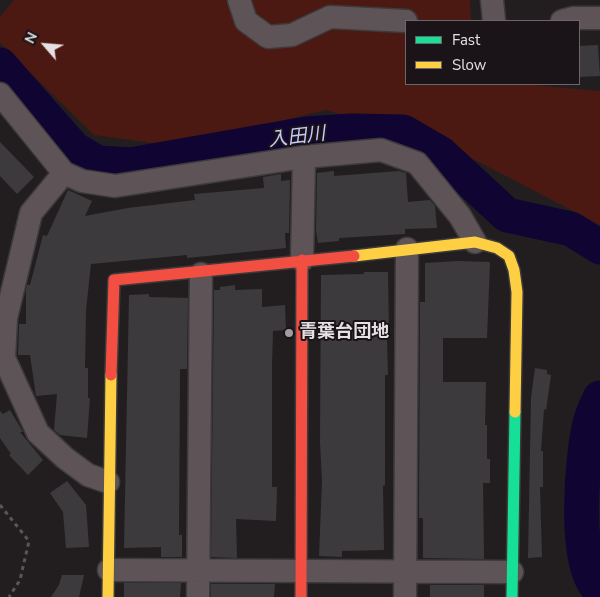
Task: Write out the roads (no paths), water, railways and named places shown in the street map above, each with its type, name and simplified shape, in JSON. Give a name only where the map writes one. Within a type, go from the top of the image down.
[{"type":"street","points":[[239,0],[246,21],[268,37],[292,35],[330,17],[405,21]]},
{"type":"street","points":[[492,0],[494,20]]},
{"type":"street","points":[[566,20],[573,18],[600,18]]},
{"type":"street","points":[[0,94],[64,173],[82,181],[116,186],[304,157],[381,150],[417,163],[460,216],[475,242]]},
{"type":"street","points":[[301,597],[304,157]]},
{"type":"street","points":[[64,173],[32,213],[3,317],[4,358],[38,433],[65,458],[88,475],[108,482]]},
{"type":"street","points":[[108,597],[108,482],[114,280],[201,274],[302,260],[475,242],[495,247],[507,253],[514,267],[517,292],[512,597]]},
{"type":"street","points":[[405,597],[407,249]]},
{"type":"street","points":[[198,597],[201,274]]},
{"type":"street","points":[[109,570],[512,572]]},
{"type":"waterway","name":"入田川","points":[[0,65],[74,149],[98,163],[130,165],[307,134],[352,131],[403,132],[441,154],[507,215],[571,229],[600,247]]},
{"type":"waterway","name":"入田川","points":[[600,398],[592,417],[588,435],[582,509],[582,535],[586,559],[591,578],[600,589]]},
{"type":"place","name":"青葉台団地","points":[[289,333]]}]
